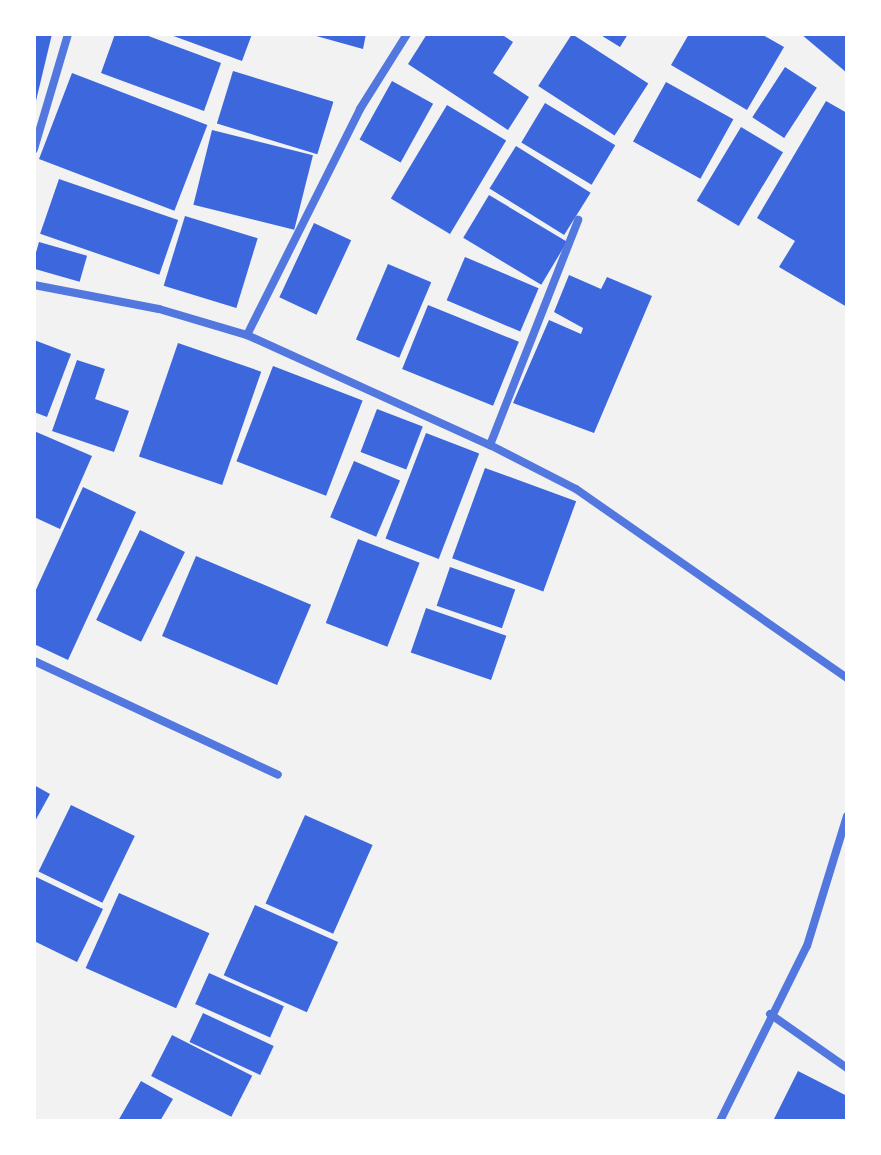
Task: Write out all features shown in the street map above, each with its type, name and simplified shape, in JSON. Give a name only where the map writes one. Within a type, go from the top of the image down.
[{"type":"street","points":[[34,149],[68,34]]},
{"type":"street","points":[[247,335],[360,109],[407,34]]},
{"type":"street","points":[[490,445],[578,220]]},
{"type":"street","points":[[34,285],[247,335],[490,445],[576,489],[847,678]]},
{"type":"street","points":[[34,661],[278,775]]},
{"type":"street","points":[[720,1121],[770,1014],[807,946],[847,816]]},
{"type":"street","points":[[770,1014],[847,1068]]},
{"type":"building","points":[[34,34],[52,34],[35,105],[34,105]]},
{"type":"building","points":[[115,34],[143,34],[221,63],[204,111],[101,73]]},
{"type":"building","points":[[168,34],[252,34],[242,61]]},
{"type":"building","points":[[309,34],[366,34],[363,49]]},
{"type":"building","points":[[427,34],[501,34],[513,42],[493,73],[529,97],[508,130],[408,64]]},
{"type":"building","points":[[572,34],[648,84],[615,136],[538,86]]},
{"type":"building","points":[[599,34],[628,34],[620,47]]},
{"type":"building","points":[[689,34],[761,34],[784,47],[747,110],[671,65]]},
{"type":"building","points":[[801,34],[847,34],[847,73]]},
{"type":"building","points":[[785,67],[817,88],[784,138],[752,117]]},
{"type":"building","points":[[233,71],[333,102],[317,154],[217,124]]},
{"type":"building","points":[[72,73],[207,125],[174,211],[39,159]]},
{"type":"building","points":[[392,81],[433,104],[401,162],[360,140]]},
{"type":"building","points":[[666,82],[733,119],[700,179],[633,141]]},
{"type":"building","points":[[826,101],[847,113],[847,307],[779,267],[795,241],[757,218]]},
{"type":"building","points":[[545,103],[615,145],[592,185],[521,142]]},
{"type":"building","points":[[447,105],[506,141],[450,234],[391,198]]},
{"type":"building","points":[[741,127],[783,152],[739,226],[697,201]]},
{"type":"building","points":[[212,130],[313,155],[294,230],[193,205]]},
{"type":"building","points":[[516,146],[591,193],[564,235],[490,188]]},
{"type":"building","points":[[59,179],[178,220],[159,275],[40,234]]},
{"type":"building","points":[[489,195],[567,242],[541,285],[463,238]]},
{"type":"building","points":[[185,216],[258,238],[236,308],[164,286]]},
{"type":"building","points":[[314,223],[351,240],[317,315],[279,297]]},
{"type":"building","points":[[39,242],[87,256],[80,282],[34,269]]},
{"type":"building","points":[[465,257],[539,288],[520,332],[447,300]]},
{"type":"building","points":[[388,264],[431,282],[399,358],[356,339]]},
{"type":"building","points":[[569,275],[601,289],[607,277],[652,296],[594,433],[513,403],[549,320],[581,334],[583,328],[554,312]]},
{"type":"building","points":[[428,305],[519,342],[493,406],[402,369]]},
{"type":"building","points":[[34,340],[71,354],[47,417],[34,412]]},
{"type":"building","points":[[178,343],[261,372],[222,485],[139,456]]},
{"type":"building","points":[[77,360],[105,369],[95,399],[129,411],[114,452],[52,431]]},
{"type":"building","points":[[273,366],[363,400],[326,496],[236,461]]},
{"type":"building","points":[[377,409],[423,427],[406,470],[361,452]]},
{"type":"building","points":[[34,431],[92,456],[60,529],[34,517]]},
{"type":"building","points":[[426,433],[479,453],[439,559],[386,538]]},
{"type":"building","points":[[354,461],[400,481],[376,537],[330,517]]},
{"type":"building","points":[[485,468],[576,501],[543,591],[452,558]]},
{"type":"building","points":[[83,487],[136,512],[68,660],[34,644],[34,594]]},
{"type":"building","points":[[140,530],[185,552],[141,642],[96,620]]},
{"type":"building","points":[[358,539],[420,563],[387,647],[326,623]]},
{"type":"building","points":[[196,556],[311,605],[277,685],[162,636]]},
{"type":"building","points":[[450,567],[515,589],[502,628],[437,606]]},
{"type":"building","points":[[426,608],[506,636],[491,680],[411,652]]},
{"type":"building","points":[[34,785],[50,794],[34,823]]},
{"type":"building","points":[[71,805],[135,836],[102,903],[39,872]]},
{"type":"building","points":[[305,815],[373,845],[333,934],[266,904]]},
{"type":"building","points":[[34,876],[103,909],[77,962],[34,941]]},
{"type":"building","points":[[119,893],[209,933],[176,1008],[86,968]]},
{"type":"building","points":[[255,905],[338,942],[307,1012],[224,975]]},
{"type":"building","points":[[209,973],[284,1006],[270,1037],[195,1004]]},
{"type":"building","points":[[203,1013],[274,1046],[260,1075],[189,1042]]},
{"type":"building","points":[[172,1035],[252,1076],[231,1117],[151,1076]]},
{"type":"building","points":[[798,1071],[847,1096],[847,1121],[773,1121]]},
{"type":"building","points":[[141,1081],[173,1099],[160,1121],[118,1121]]}]
